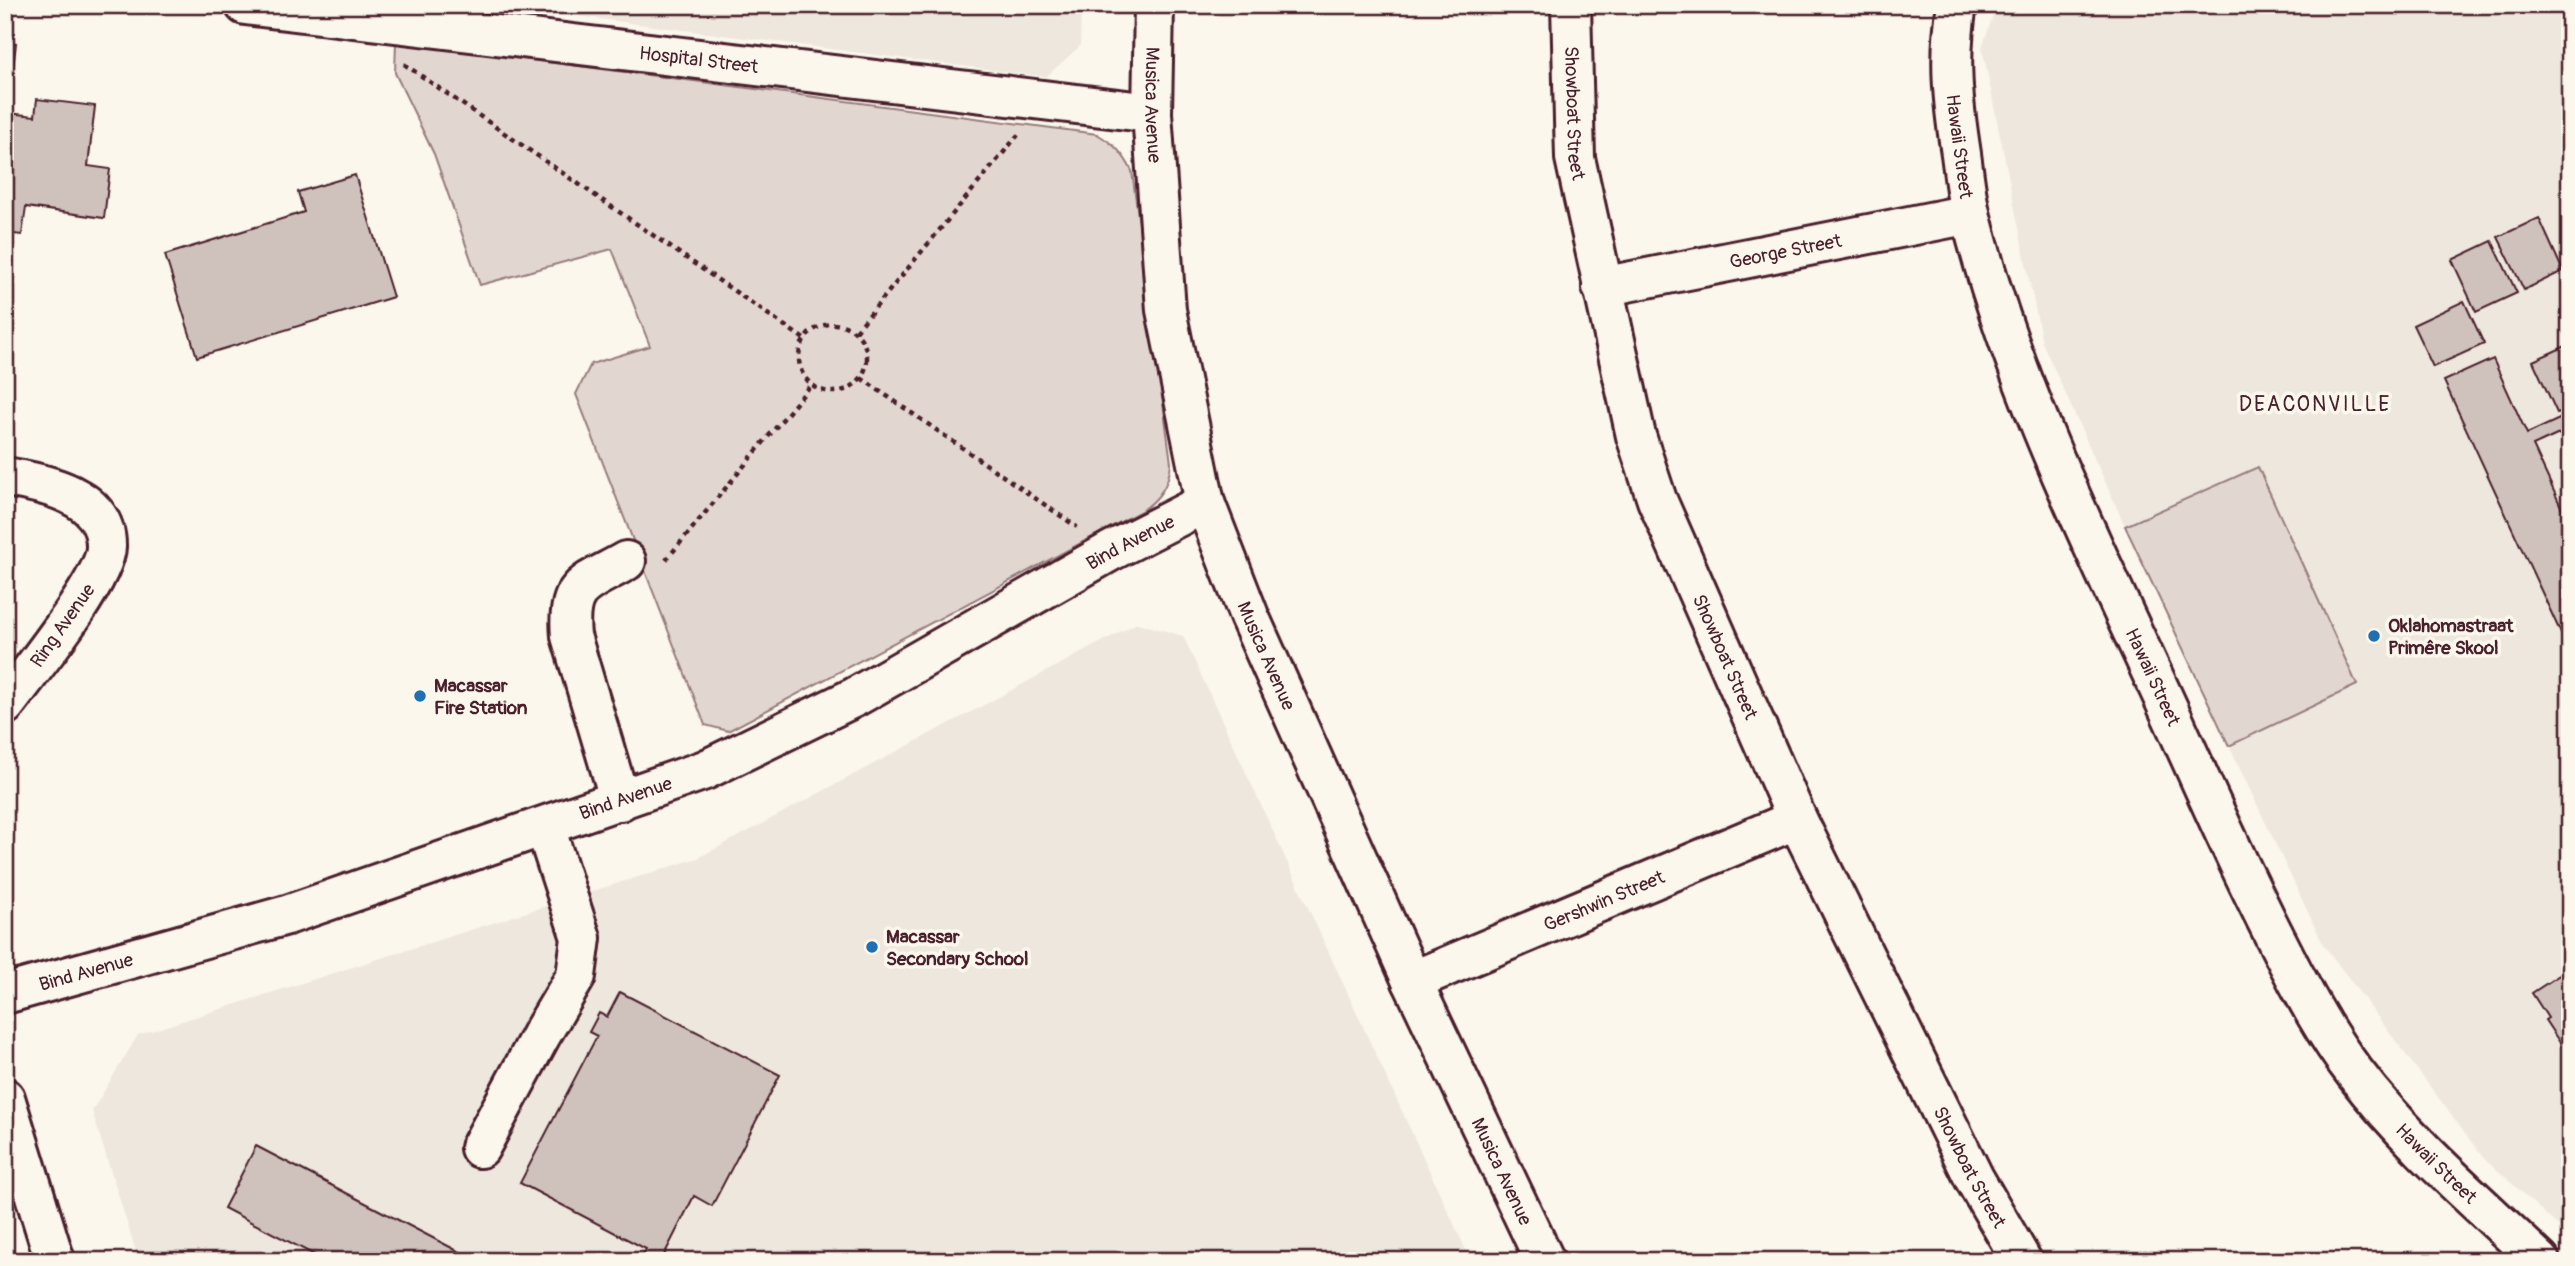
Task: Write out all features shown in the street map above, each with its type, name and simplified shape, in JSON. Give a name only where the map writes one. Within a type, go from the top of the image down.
[{"type":"street","name":"Hospital Street","points":[[245,5],[1152,113]]},
{"type":"street","name":"Musica Avenue","points":[[1154,5],[1152,113],[1166,310],[1205,503],[1249,616],[1412,981],[1545,1261]]},
{"type":"street","name":"Showboat Street","points":[[1571,5],[1575,158],[1636,436],[1657,500],[1797,819],[1974,1178],[2022,1261]]},
{"type":"street","name":"Hawaii Street","points":[[1957,5],[1951,45],[1951,91],[1970,214],[2004,331],[2023,383],[2076,506],[2253,895],[2299,985],[2355,1073],[2389,1113],[2446,1171],[2540,1261]]},
{"type":"street","name":"George Street","points":[[1602,287],[1970,214]]},
{"type":"street","name":"Ring Avenue","points":[[5,477],[36,481],[59,488],[80,500],[94,512],[102,528],[106,547],[100,569],[75,611],[5,705]]},
{"type":"street","name":"Bind Avenue","points":[[5,994],[287,915],[705,771],[855,697],[1111,551],[1205,503]]},
{"type":"street","points":[[620,801],[571,636],[569,613],[572,599],[580,587],[626,561]]},
{"type":"street","name":"Gershwin Street","points":[[1412,981],[1797,819]]},
{"type":"street","points":[[480,1148],[576,976],[581,938],[545,827]]},
{"type":"street","points":[[5,1098],[55,1261]]},
{"type":"path","points":[[400,61],[804,339]]},
{"type":"path","points":[[856,331],[1047,101]]},
{"type":"path","points":[[828,324],[843,324],[856,331],[864,341],[868,354],[867,367],[861,379],[851,388],[838,392],[823,391],[811,385],[803,375],[799,363],[799,350],[804,339],[815,328],[828,324]]},
{"type":"path","points":[[861,379],[1111,551]]},
{"type":"path","points":[[664,562],[811,385]]},
{"type":"shaded area","points":[[492,5],[1081,5],[1080,46],[1046,77]]},
{"type":"shaded area","name":"Oklahomastraat Primêre Skool","points":[[1997,5],[2570,5],[2570,1237],[2482,1156],[2323,944],[2125,526],[2042,342],[1982,47]]},
{"type":"shaded area","points":[[396,42],[1097,134],[1118,150],[1132,171],[1171,463],[1163,490],[1143,510],[728,731],[705,725],[576,394],[591,364],[650,346],[612,249],[480,285],[434,154],[395,73]]},
{"type":"shaded area","points":[[2258,467],[2357,685],[2229,746],[2125,526]]},
{"type":"shaded area","name":"Macassar Secondary School","points":[[1137,623],[1183,636],[1471,1261],[139,1261],[92,1111],[138,1035],[698,858]]},
{"type":"building","points":[[845,5],[867,5],[866,11]]},
{"type":"building","points":[[5,42],[16,43],[8,113],[35,116],[37,99],[95,106],[88,166],[110,169],[104,218],[26,207],[22,235],[5,233]]},
{"type":"building","points":[[355,175],[393,297],[197,357],[165,255],[304,212],[298,192]]},
{"type":"building","points":[[2539,218],[2563,271],[2524,290],[2498,237]]},
{"type":"building","points":[[2492,241],[2517,293],[2476,312],[2452,260]]},
{"type":"building","points":[[2464,301],[2484,344],[2433,367],[2413,325]]},
{"type":"building","points":[[2570,344],[2570,429],[2533,446],[2570,526],[2570,653],[2444,381],[2493,359],[2527,434],[2566,416],[2563,411],[2557,413],[2533,361]]},
{"type":"building","points":[[2570,968],[2570,1058],[2545,1020],[2548,1018],[2532,993]]},
{"type":"building","points":[[620,992],[780,1075],[712,1206],[694,1196],[661,1261],[641,1261],[646,1249],[520,1183],[597,1036],[589,1032],[599,1013],[607,1017]]},
{"type":"building","points":[[256,1146],[477,1261],[326,1261],[224,1208]]},
{"type":"place","name":"Oklahomastraat Primêre Skool","points":[[2374,636]]},
{"type":"place","name":"Macassar Fire Station","points":[[420,696]]},
{"type":"place","name":"Macassar Secondary School","points":[[872,947]]},
{"type":"district","name":"DEACONVILLE","points":[[2315,404]]}]
